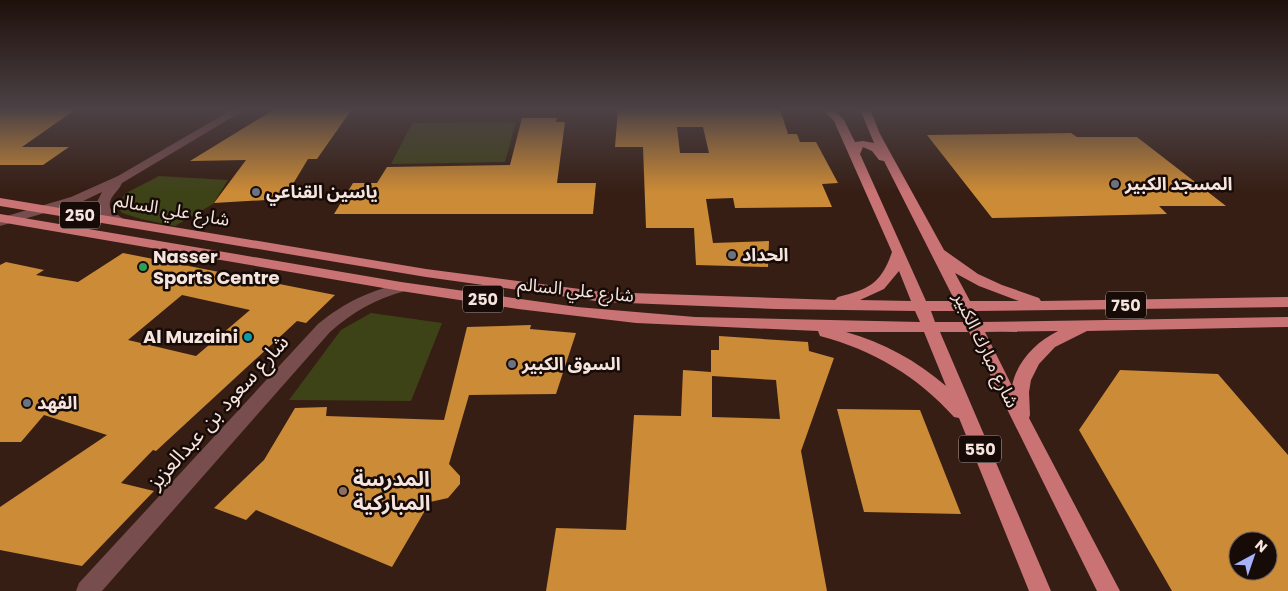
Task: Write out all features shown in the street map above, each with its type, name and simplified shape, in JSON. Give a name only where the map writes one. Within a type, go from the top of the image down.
[{"type":"main road","name":"550","points":[[847,137],[922,306],[1040,591]]},
{"type":"main road","name":"شارع مبارك الكبير","points":[[878,137],[895,173],[936,246],[963,306],[1109,591]]},
{"type":"main road","points":[[855,154],[859,144],[876,147],[895,173]]},
{"type":"main road","name":"شارع علي السالم","points":[[0,202],[426,273],[584,296],[710,303],[963,306]]},
{"type":"main road","name":"شارع علي السالم","points":[[2,220],[145,242],[400,288],[594,314],[695,322],[782,325],[974,327]]},
{"type":"main road","points":[[936,246],[958,268],[993,287],[1037,302],[1060,306]]},
{"type":"main road","points":[[805,304],[854,298],[874,290],[888,279],[896,266],[898,253]]},
{"type":"main road","name":"750","points":[[963,306],[1288,302]]},
{"type":"main road","name":"750","points":[[974,327],[1288,322]]},
{"type":"main road","points":[[1021,421],[1021,387],[1027,367],[1034,357],[1050,342],[1074,330],[1092,324]]},
{"type":"main road","points":[[782,325],[842,336],[871,346],[899,360],[925,378],[943,394],[969,423]]},
{"type":"street","points":[[2,220],[76,200],[122,179],[194,137]]},
{"type":"street","points":[[119,221],[104,212],[102,204],[106,195],[122,179]]},
{"type":"street","name":"شارع سعود بن عبدالعزيز","points":[[87,591],[324,328],[360,300],[375,293],[400,288]]},
{"type":"green space","points":[[405,137],[512,137],[505,162],[391,164]]},
{"type":"green space","points":[[159,176],[228,180],[213,204],[175,226],[122,213],[117,205],[126,193]]},
{"type":"green space","points":[[371,313],[442,323],[411,401],[289,400],[341,330]]},
{"type":"building","points":[[0,137],[37,137],[22,147],[69,147],[43,165],[0,165]]},
{"type":"building","points":[[230,137],[333,137],[317,159],[308,159],[284,199],[214,203],[246,160],[190,161]]},
{"type":"building","points":[[517,137],[563,137],[557,183],[596,183],[593,214],[334,214],[353,183],[377,183],[387,167],[510,165]]},
{"type":"building","points":[[616,137],[678,137],[680,153],[709,153],[705,137],[798,137],[800,142],[816,142],[838,183],[822,184],[832,207],[735,208],[733,198],[706,199],[713,243],[769,241],[768,267],[696,265],[694,228],[646,228],[643,147],[615,147]]},
{"type":"building","points":[[928,137],[1137,137],[1226,206],[1159,206],[1167,214],[992,218]]},
{"type":"building","points":[[123,253],[335,295],[306,323],[297,321],[156,451],[153,450],[121,483],[154,491],[82,566],[0,550],[0,507],[107,435],[44,415],[21,442],[0,442],[0,265],[6,262],[44,270],[36,275],[78,282]],"holes":[[[182,295],[250,310],[196,356],[128,340]]]},
{"type":"building","name":"المدرسة المباركية","points":[[531,325],[530,329],[576,333],[556,394],[469,395],[449,464],[460,476],[460,484],[448,498],[430,502],[392,567],[256,510],[246,520],[214,508],[264,460],[295,408],[327,407],[326,416],[444,420],[467,327]]},
{"type":"building","points":[[719,336],[808,342],[809,351],[834,358],[801,451],[827,591],[546,591],[556,528],[626,530],[634,415],[681,416],[683,370],[711,372],[711,350],[719,350]],"holes":[[[712,376],[776,380],[780,419],[712,417]]]},
{"type":"building","points":[[1120,370],[1218,374],[1288,455],[1288,591],[1172,591],[1079,430]]},
{"type":"building","points":[[837,409],[920,410],[961,514],[864,512]]},
{"type":"place","name":"المسجد الكبير","points":[[1115,184]]},
{"type":"place","name":"ياسين القناعي","points":[[256,192]]},
{"type":"place","name":"الحداد","points":[[732,255]]},
{"type":"place","name":"Nasser Sports Centre","points":[[143,267]]},
{"type":"place","name":"Al Muzaini","points":[[248,337]]},
{"type":"place","name":"السوق الكبير","points":[[512,364]]},
{"type":"place","name":"الفهد","points":[[27,403]]},
{"type":"place","name":"المدرسة المباركية","points":[[343,491]]}]
